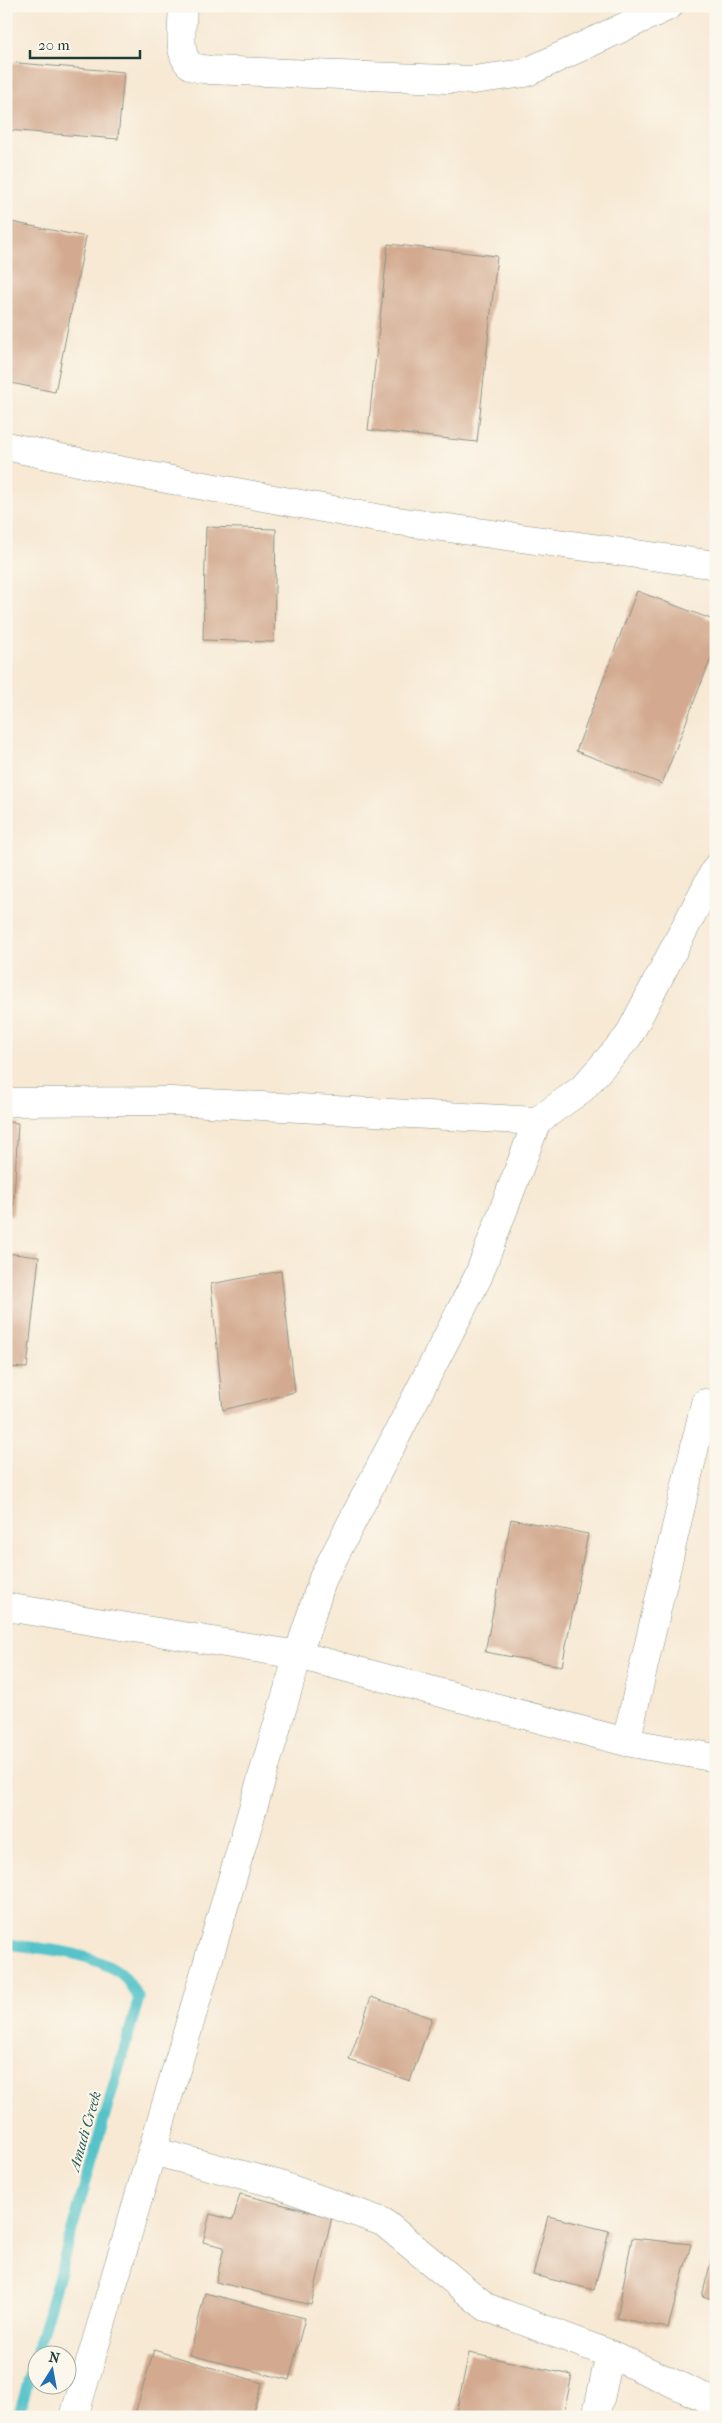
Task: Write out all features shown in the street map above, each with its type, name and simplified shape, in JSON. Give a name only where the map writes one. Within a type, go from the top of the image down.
[{"type":"street","points":[[183,6],[182,44],[185,57],[193,66],[210,70],[474,80],[525,73],[669,6]]},
{"type":"street","points":[[6,446],[97,466],[376,518],[716,565]]},
{"type":"street","points":[[74,2417],[298,1655],[323,1578],[478,1277],[537,1121],[582,1089],[628,1037],[716,868]]},
{"type":"street","points":[[6,1102],[172,1101],[537,1121]]},
{"type":"street","points":[[626,1742],[705,1403]]},
{"type":"street","points":[[6,1607],[298,1655],[626,1742],[716,1758]]},
{"type":"street","points":[[152,2151],[277,2184],[383,2222],[486,2307],[610,2354],[716,2403]]},
{"type":"street","points":[[596,2417],[610,2354]]},
{"type":"building","points":[[6,62],[124,72],[118,139],[6,130]]},
{"type":"building","points":[[6,221],[86,237],[55,392],[6,382]]},
{"type":"building","points":[[388,244],[497,256],[477,442],[368,430]]},
{"type":"building","points":[[206,527],[276,529],[274,642],[203,640]]},
{"type":"building","points":[[637,591],[716,621],[716,645],[662,784],[576,751]]},
{"type":"building","points":[[6,1122],[18,1123],[13,1216],[6,1215]]},
{"type":"building","points":[[6,1253],[39,1257],[27,1368],[6,1367]]},
{"type":"building","points":[[281,1271],[295,1392],[223,1410],[211,1284]]},
{"type":"building","points":[[511,1519],[588,1534],[562,1666],[485,1652]]},
{"type":"building","points":[[371,1997],[432,2018],[410,2081],[349,2060]]},
{"type":"building","points":[[240,2194],[332,2217],[311,2305],[216,2282],[224,2247],[203,2242],[210,2214],[233,2220]]},
{"type":"building","points":[[548,2216],[609,2231],[594,2290],[533,2275]]},
{"type":"building","points":[[632,2238],[691,2244],[668,2328],[617,2318]]},
{"type":"building","points":[[716,2246],[716,2300],[702,2296]]},
{"type":"building","points":[[205,2293],[305,2318],[289,2380],[190,2355]]},
{"type":"building","points":[[154,2350],[262,2383],[251,2417],[134,2417]]},
{"type":"building","points":[[469,2353],[572,2375],[563,2417],[476,2417],[456,2413]]},
{"type":"waterway","name":"Amadi Creek","points":[[6,1944],[65,1952],[94,1960],[123,1975],[139,1998],[18,2417]]}]
